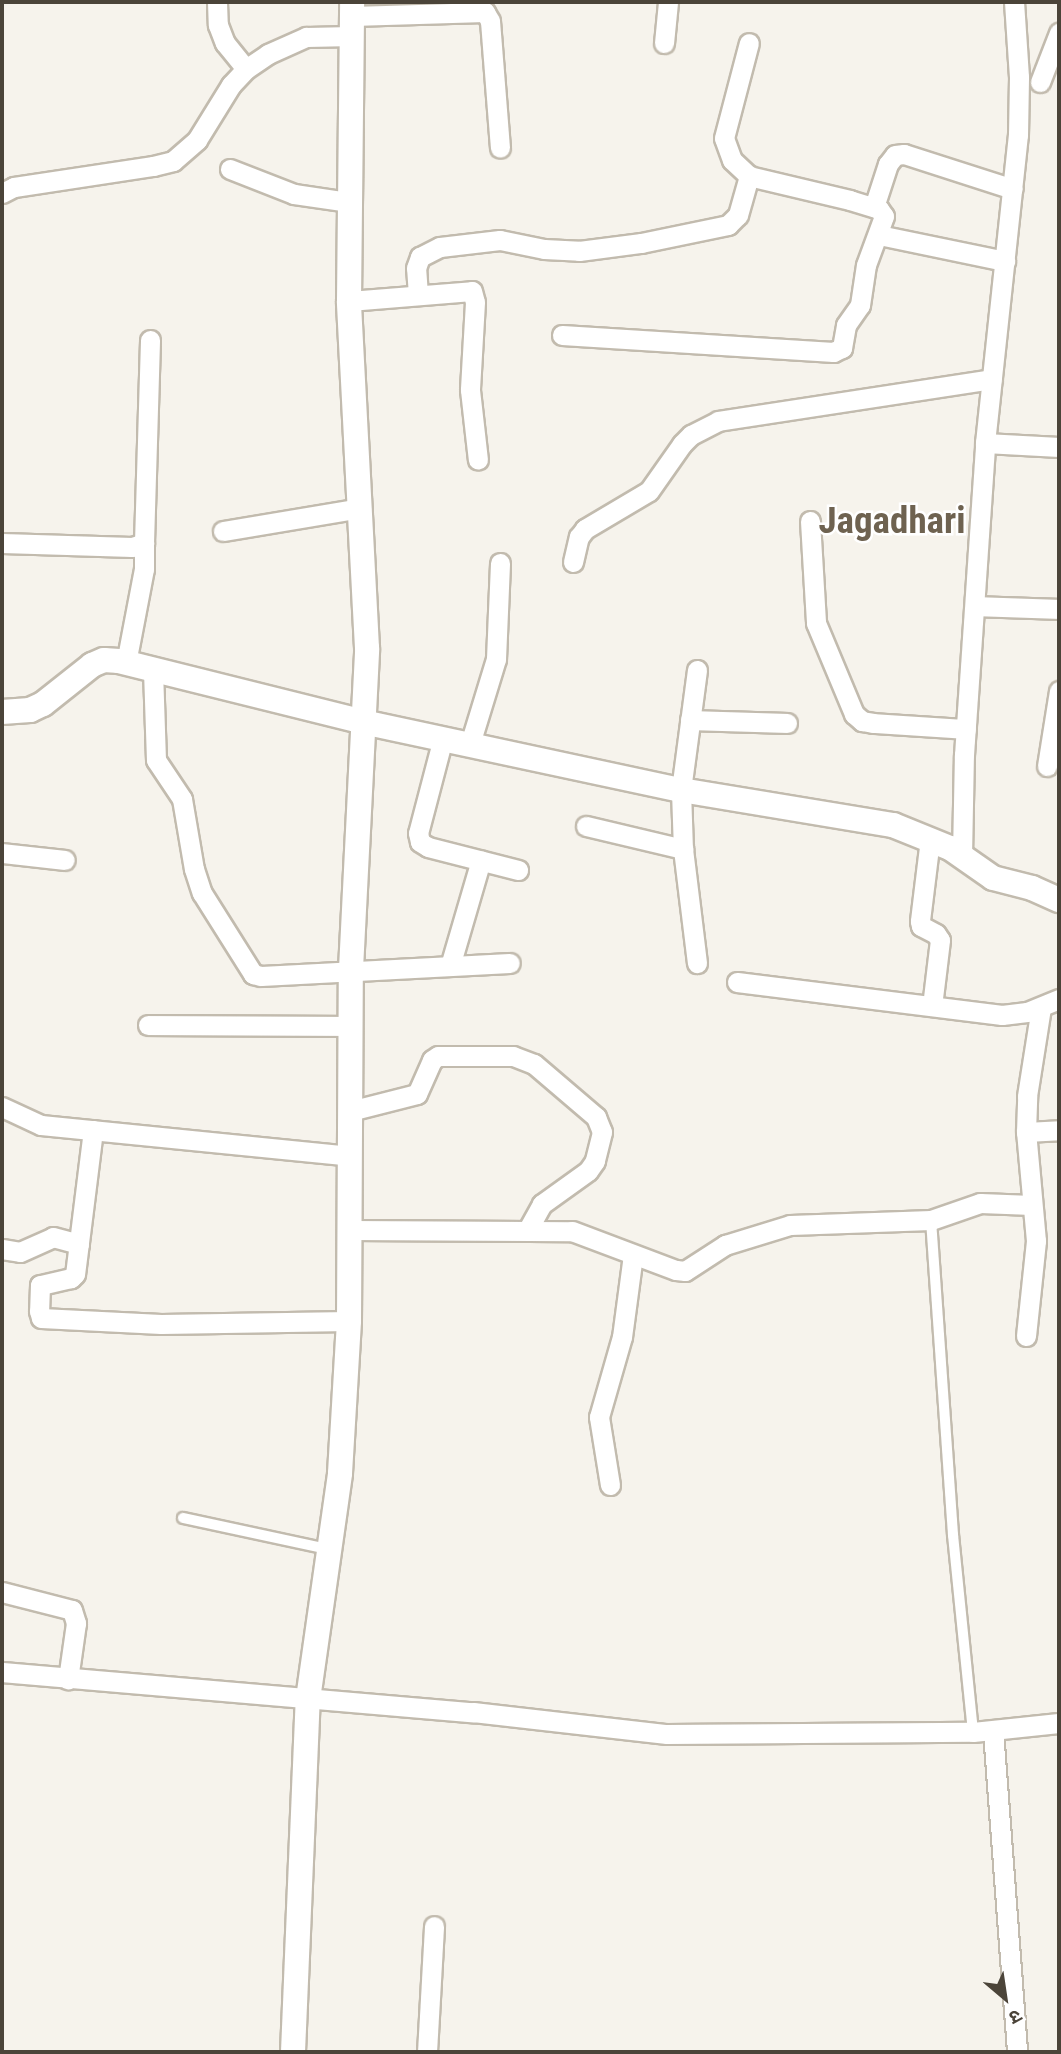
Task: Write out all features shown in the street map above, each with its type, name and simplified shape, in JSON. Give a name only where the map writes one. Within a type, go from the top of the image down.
[{"type":"street","points":[[217,2],[218,25],[225,43],[246,69]]},
{"type":"street","points":[[664,43],[668,2]]},
{"type":"street","points":[[962,856],[966,729],[985,443],[1013,189],[1019,77],[1014,2]]},
{"type":"street","points":[[2,193],[14,187],[173,161],[197,140],[231,85],[246,69],[286,44],[352,18],[485,12],[490,21],[500,148]]},
{"type":"street","points":[[293,2052],[308,1699],[340,1473],[349,1321],[351,969],[367,648],[349,300],[352,18]]},
{"type":"street","points":[[1019,77],[1050,84],[1059,33]]},
{"type":"street","points":[[562,335],[838,351],[844,344],[846,325],[860,305],[866,265],[884,216],[874,207],[749,177],[732,160],[724,138],[749,43]]},
{"type":"street","points":[[874,207],[888,164],[895,155],[904,154],[1013,189]]},
{"type":"street","points":[[230,169],[279,190],[349,202]]},
{"type":"street","points":[[418,295],[416,268],[420,257],[440,247],[500,240],[544,249],[590,250],[728,225],[738,215],[749,177]]},
{"type":"street","points":[[878,234],[1005,261]]},
{"type":"street","points":[[349,300],[472,291],[475,296],[470,390],[478,460]]},
{"type":"street","points":[[126,663],[144,569],[150,341]]},
{"type":"street","points":[[573,562],[579,537],[585,529],[649,491],[682,444],[691,435],[710,425],[734,418],[992,379]]},
{"type":"street","points":[[985,443],[1059,447]]},
{"type":"street","points":[[223,531],[361,508]]},
{"type":"street","points":[[810,521],[816,623],[854,714],[862,721],[873,723],[966,729]]},
{"type":"street","points":[[2,543],[132,547],[144,543]]},
{"type":"street","points":[[470,744],[496,659],[499,563]]},
{"type":"street","points":[[975,606],[1059,609]]},
{"type":"street","points":[[2,712],[30,710],[43,704],[82,671],[104,660],[126,663],[363,722],[681,790],[894,825],[930,839],[962,856],[981,873],[1059,900]]},
{"type":"street","points":[[153,670],[156,760],[181,799],[197,882],[253,974],[261,976],[351,969],[510,963]]},
{"type":"street","points":[[696,670],[681,790],[683,849],[697,963]]},
{"type":"street","points":[[1046,766],[1059,691]]},
{"type":"street","points":[[690,720],[788,723]]},
{"type":"street","points":[[443,738],[418,833],[421,842],[428,847],[518,870]]},
{"type":"street","points":[[586,826],[683,849]]},
{"type":"street","points":[[930,839],[920,921],[921,926],[936,934],[940,940],[932,1006]]},
{"type":"street","points":[[2,853],[65,860]]},
{"type":"street","points":[[450,965],[481,860]]},
{"type":"street","points":[[737,982],[1002,1014],[1041,1007],[1059,999]]},
{"type":"street","points":[[1026,1336],[1036,1259],[1026,1132],[1027,1096],[1041,1007]]},
{"type":"street","points":[[148,1025],[350,1026]]},
{"type":"street","points":[[350,1111],[417,1094],[432,1060],[438,1056],[513,1056],[534,1064],[596,1117],[601,1132],[595,1161],[588,1171],[542,1204],[528,1229]]},
{"type":"street","points":[[2,1107],[41,1125],[350,1156]]},
{"type":"street","points":[[93,1130],[75,1274],[71,1278],[40,1285],[39,1311],[45,1320],[161,1324],[349,1321]]},
{"type":"street","points":[[1026,1132],[1059,1130]]},
{"type":"street","points":[[350,1230],[572,1231],[633,1255],[685,1270],[725,1245],[790,1225],[931,1220],[979,1203],[1032,1205]]},
{"type":"street","points":[[2,1249],[20,1252],[53,1237],[79,1244]]},
{"type":"street","points":[[610,1485],[599,1417],[622,1337],[633,1255]]},
{"type":"street","points":[[2,1592],[72,1610],[76,1623],[68,1679]]},
{"type":"street","points":[[2,1672],[473,1712],[667,1734],[983,1731],[1059,1723]]},
{"type":"street","points":[[983,1731],[1017,2052]]},
{"type":"street","points":[[427,2052],[434,1926]]},
{"type":"lane","points":[[931,1220],[953,1535],[983,1731]]},
{"type":"lane","points":[[183,1518],[329,1549]]},
{"type":"district","name":"Jagadhari","points":[[892,521]]}]
